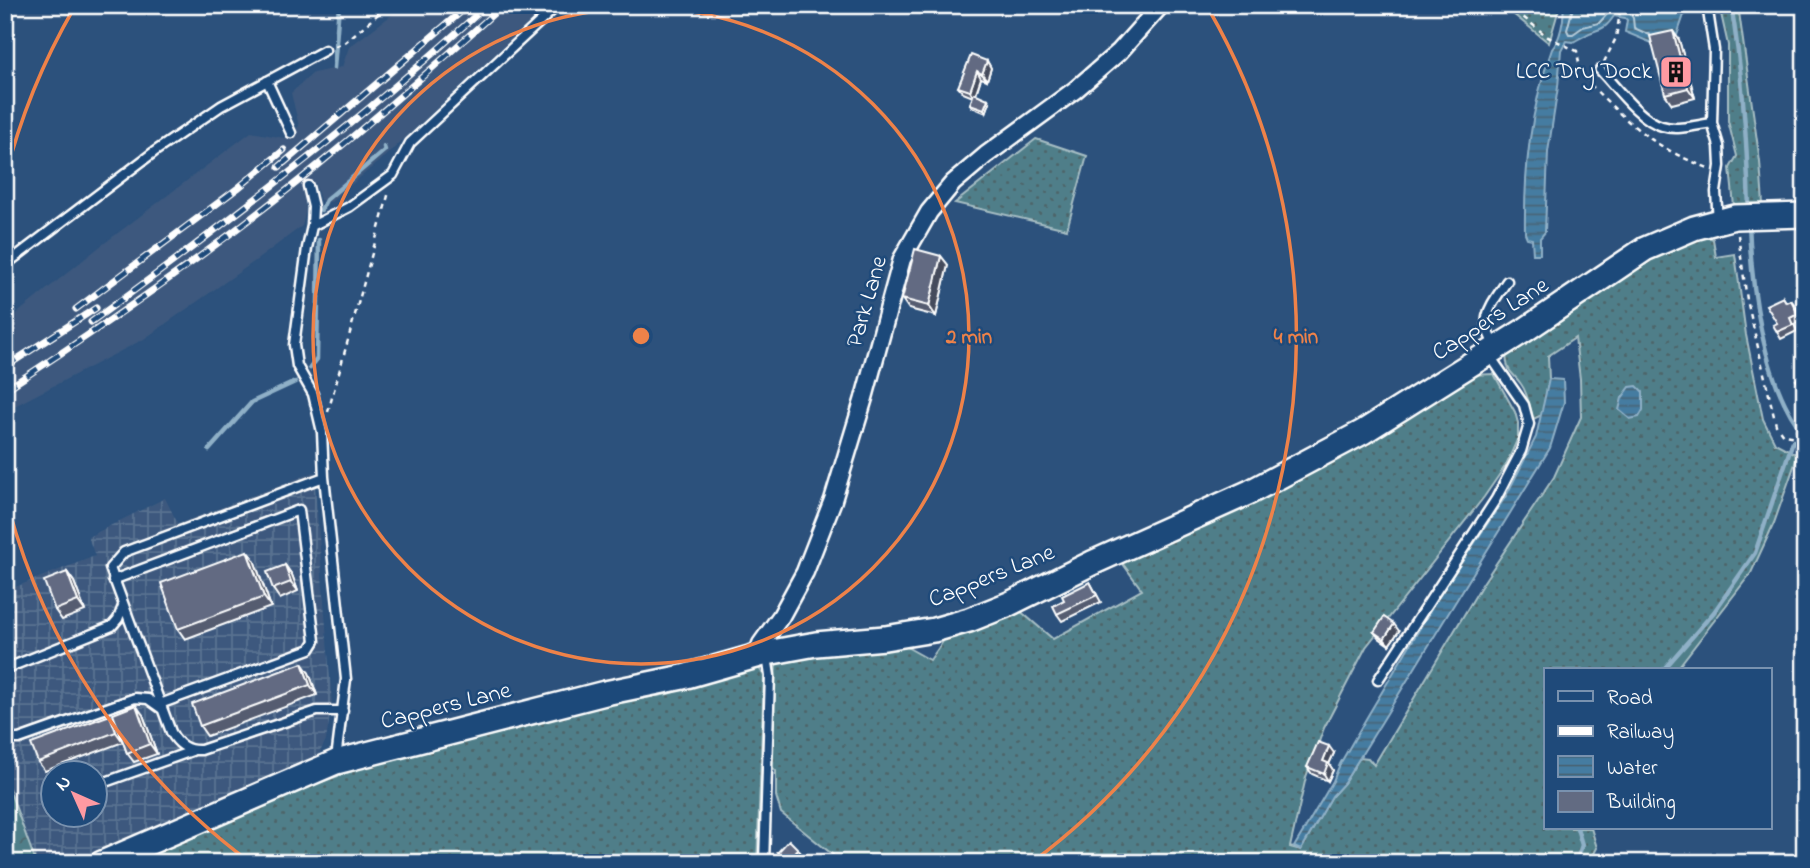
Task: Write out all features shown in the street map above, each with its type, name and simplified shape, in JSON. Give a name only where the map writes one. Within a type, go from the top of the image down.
[{"type":"street","name":"Park Lane","points":[[762,654],[761,645],[806,572],[837,488],[902,259],[929,212],[953,183],[986,155],[1075,90],[1119,51],[1161,5]]},
{"type":"street","name":"Cappers Lane","points":[[112,860],[336,762],[605,693],[683,677],[762,654],[816,644],[886,638],[934,630],[1009,604],[1092,563],[1250,492],[1363,432],[1493,351],[1645,249],[1694,228],[1727,220],[1769,215],[1805,215]]},
{"type":"lane","points":[[312,226],[349,207],[393,175],[410,143],[558,5]]},
{"type":"lane","points":[[1707,5],[1714,50],[1712,123],[1719,146],[1720,166],[1716,192],[1727,220]]},
{"type":"lane","points":[[5,265],[154,152],[221,106],[325,50]]},
{"type":"lane","points":[[1600,70],[1642,113],[1663,127],[1681,128],[1712,123]]},
{"type":"lane","points":[[267,81],[291,133]]},
{"type":"lane","points":[[308,186],[313,206],[312,226],[294,345],[296,366],[313,394],[322,432],[324,477],[346,679],[336,762]]},
{"type":"lane","points":[[1378,680],[1496,499],[1521,452],[1529,424],[1524,405],[1493,351],[1485,323],[1490,307],[1507,281]]},
{"type":"lane","points":[[192,751],[175,739],[110,568],[124,552],[324,477]]},
{"type":"lane","points":[[113,580],[299,510],[315,641],[310,649],[161,707]]},
{"type":"lane","points":[[5,669],[112,626],[123,606]]},
{"type":"lane","points":[[762,654],[769,676],[764,863]]},
{"type":"lane","points":[[5,733],[12,739],[19,739],[135,698],[148,699],[161,707]]},
{"type":"lane","points":[[108,781],[317,710],[343,711]]},
{"type":"path","points":[[344,43],[389,5]]},
{"type":"path","points":[[1508,5],[1548,37],[1577,51]]},
{"type":"path","points":[[1600,70],[1616,38],[1621,5]]},
{"type":"path","points":[[322,432],[393,175]]},
{"type":"path","points":[[1727,220],[1776,425],[1783,435],[1805,438]]},
{"type":"shaded area","points":[[405,5],[548,5],[390,152],[331,202],[320,200],[315,183],[303,190],[306,211],[302,226],[258,259],[144,339],[5,411],[5,323],[98,248],[251,132],[285,138],[299,126],[291,93],[313,73],[342,67],[349,47]]},
{"type":"shaded area","points":[[314,472],[332,704],[326,740],[317,758],[67,863],[51,863],[47,856],[36,863],[5,778],[5,591],[95,556],[88,537],[165,498],[178,524]]},
{"type":"green space","points":[[1502,5],[1560,5],[1549,43]]},
{"type":"green space","points":[[1719,5],[1738,5],[1760,162],[1763,204],[1734,206],[1730,168],[1737,156],[1728,121],[1728,45]]},
{"type":"green space","points":[[1036,139],[1087,156],[1067,229],[955,203]]},
{"type":"green space","points":[[1703,234],[1713,239],[1716,257],[1735,254],[1746,335],[1763,419],[1775,443],[1798,455],[1774,523],[1751,573],[1678,668],[1544,668],[1544,830],[1592,830],[1597,848],[1589,863],[831,863],[833,855],[781,813],[776,796],[776,771],[771,766],[776,662],[829,650],[878,646],[883,651],[903,645],[930,660],[944,640],[1019,610],[1053,639],[1142,590],[1120,560],[1330,464],[1339,453],[1472,375],[1494,374],[1515,412],[1518,438],[1506,465],[1484,497],[1366,647],[1324,728],[1306,777],[1290,847],[1301,850],[1332,796],[1344,783],[1360,757],[1368,758],[1374,765],[1483,583],[1554,477],[1581,417],[1575,338],[1548,356],[1549,379],[1542,415],[1533,419],[1525,392],[1509,368],[1506,353],[1648,255]]},
{"type":"green space","points":[[756,663],[764,676],[757,863],[137,863],[136,856],[284,795],[381,761],[566,711],[668,694]]},
{"type":"green space","points":[[5,778],[36,863],[5,863]]},
{"type":"water","points":[[1563,5],[1684,5],[1686,9],[1675,41],[1659,46],[1625,32],[1627,20],[1614,16],[1603,28],[1573,42],[1566,41],[1561,50],[1548,152],[1545,232],[1540,238],[1540,254],[1533,254],[1532,239],[1527,238],[1525,233],[1530,140],[1544,72],[1561,28]]},
{"type":"water","points":[[1549,379],[1563,380],[1564,402],[1550,448],[1344,783],[1332,796],[1301,850],[1294,847],[1439,596],[1506,496],[1536,437]]},
{"type":"water","points":[[1637,386],[1643,392],[1643,410],[1639,417],[1630,419],[1619,410],[1622,398],[1630,387]]},
{"type":"building","name":"LCC Dry Dock","points":[[1673,31],[1688,88],[1665,94],[1650,36]]},
{"type":"building","points":[[971,55],[987,61],[982,74],[977,71],[970,91],[958,87]]},
{"type":"building","points":[[974,93],[988,99],[984,109],[970,104]]},
{"type":"building","points":[[915,249],[941,256],[929,306],[902,299]]},
{"type":"building","points":[[1783,297],[1786,302],[1791,300],[1798,314],[1790,318],[1793,325],[1777,332],[1773,325],[1777,323],[1766,305]]},
{"type":"building","points":[[1805,373],[1805,390],[1804,390],[1796,380]]},
{"type":"building","points":[[247,551],[264,597],[178,629],[161,583]]},
{"type":"building","points":[[285,565],[291,582],[273,589],[267,572]]},
{"type":"building","points":[[67,572],[78,601],[55,610],[44,581]]},
{"type":"building","points":[[1090,582],[1097,595],[1057,614],[1053,606],[1064,600],[1062,596]]},
{"type":"building","points":[[1384,617],[1394,624],[1384,639],[1374,632]]},
{"type":"building","points":[[302,663],[310,685],[200,726],[192,704]]},
{"type":"building","points":[[136,705],[150,744],[127,753],[113,714]]},
{"type":"building","points":[[110,715],[116,732],[38,762],[31,744]]},
{"type":"building","points":[[1318,742],[1329,746],[1323,761],[1328,763],[1324,774],[1307,767]]},
{"type":"building","points":[[789,840],[801,856],[794,863],[789,863],[778,852]]},
{"type":"waterway","points":[[334,68],[339,5]]},
{"type":"waterway","points":[[1731,5],[1744,107],[1749,210]]},
{"type":"waterway","points":[[321,210],[326,200],[385,150],[384,147]]},
{"type":"waterway","points":[[1749,222],[1752,273],[1767,355],[1775,381],[1798,426],[1797,430]]},
{"type":"waterway","points":[[310,368],[317,359],[319,240]]},
{"type":"waterway","points":[[209,450],[252,402],[295,382]]},
{"type":"waterway","points":[[1665,668],[1714,612],[1755,553],[1793,441]]},
{"type":"waterway","points":[[1576,863],[1582,845],[1578,830]]},
{"type":"railway","points":[[279,167],[469,5]]},
{"type":"railway","points":[[91,322],[293,169],[392,89],[487,5]]},
{"type":"railway","points":[[5,390],[164,282],[280,196],[388,107],[503,5]]},
{"type":"railway","points":[[76,309],[238,188],[284,150]]},
{"type":"railway","points":[[5,367],[96,308]]},
{"type":"place","name":"LCC Dry Dock","points":[[1676,72]]}]
